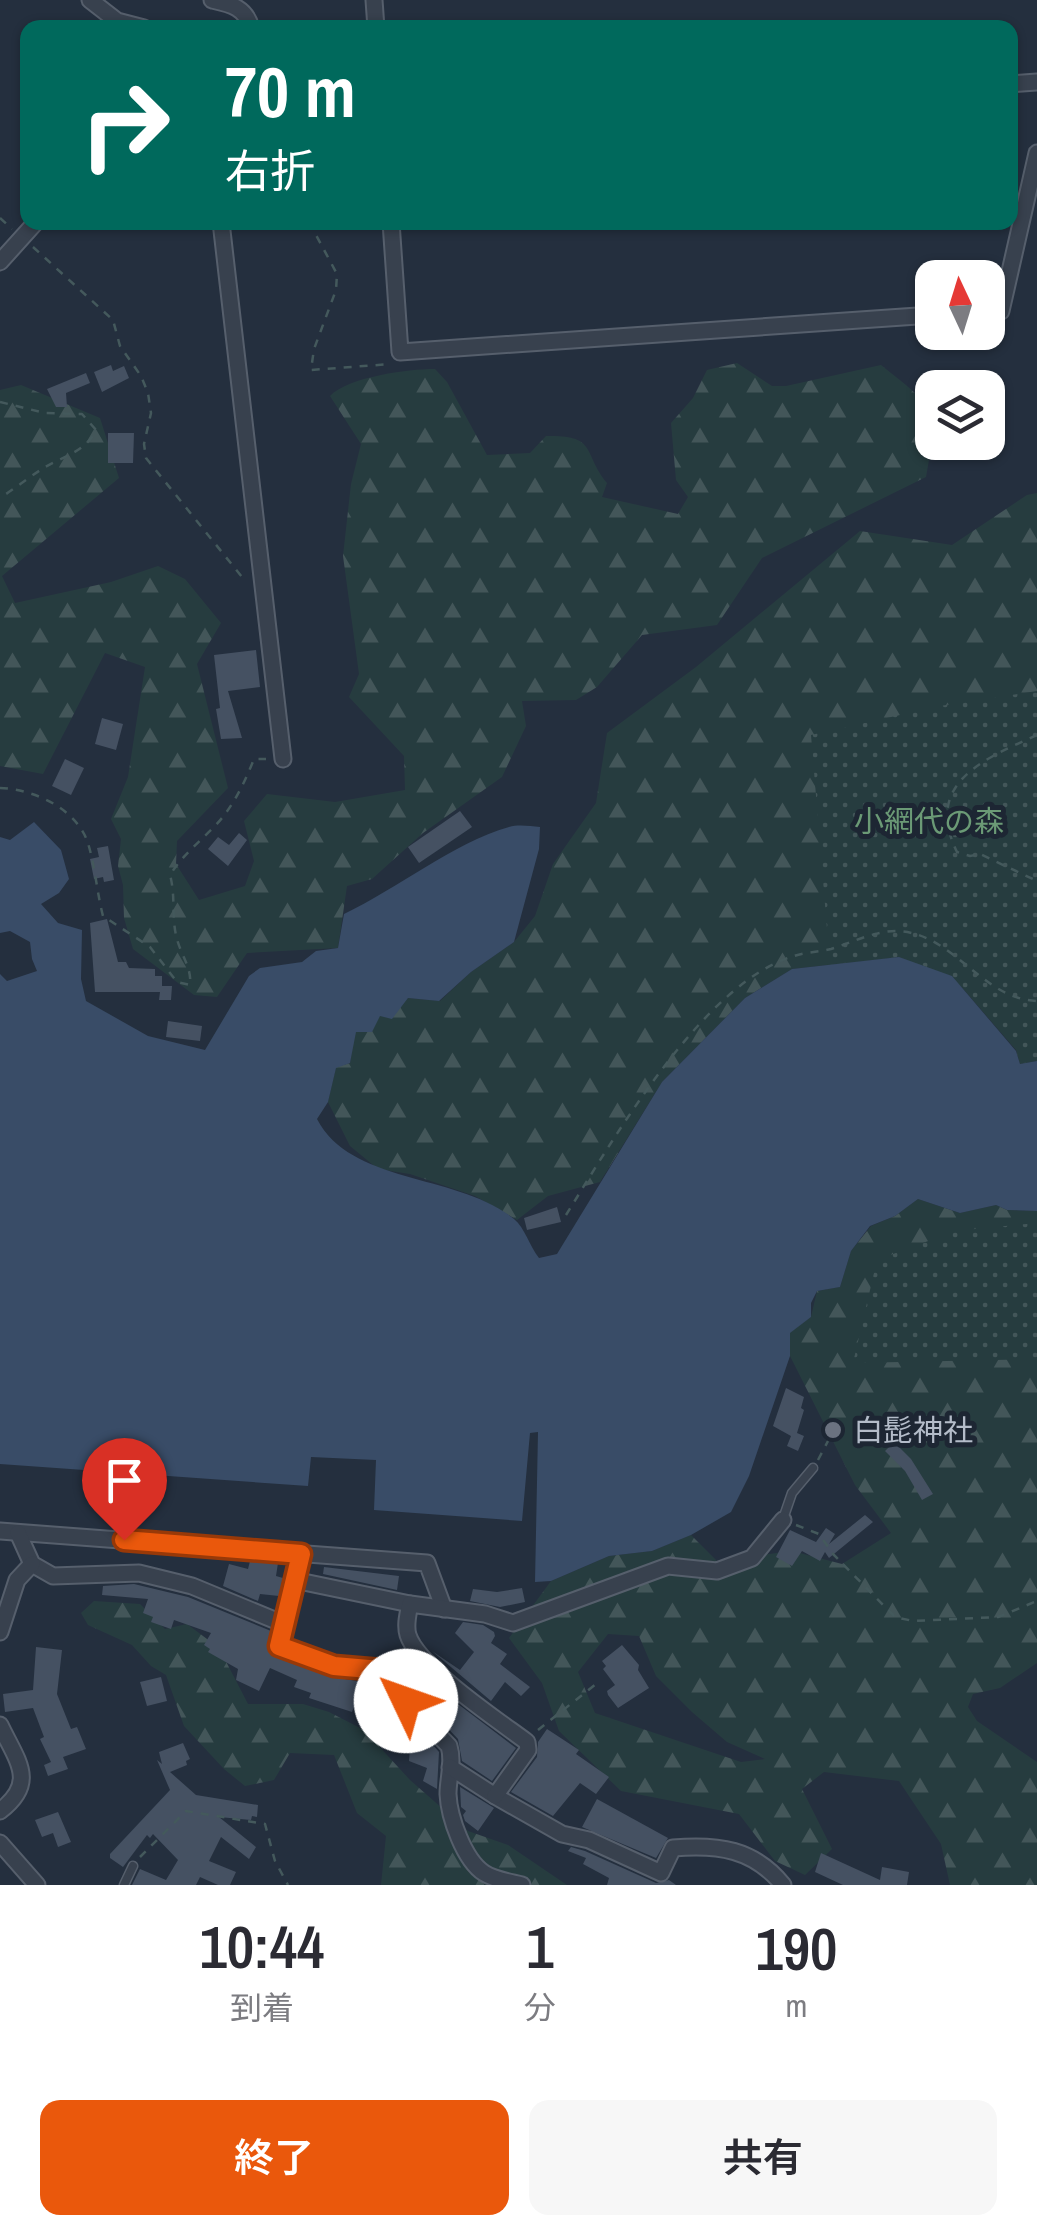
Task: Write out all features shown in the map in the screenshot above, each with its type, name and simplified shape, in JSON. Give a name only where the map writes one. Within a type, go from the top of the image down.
[{"type":"street","points":[[90,0],[117,20]]},
{"type":"street","points":[[212,0],[236,6],[252,16]]},
{"type":"street","points":[[1005,294],[1037,154]]},
{"type":"street","points":[[0,262],[29,230]]},
{"type":"street","points":[[222,230],[283,759]]},
{"type":"street","points":[[391,230],[400,352],[915,317]]},
{"type":"street","points":[[294,1580],[410,1604],[485,1614],[512,1623],[668,1566],[717,1572],[752,1558],[783,1520]]},
{"type":"street","points":[[0,1531],[427,1563],[444,1609]]},
{"type":"street","points":[[18,1533],[32,1564],[53,1576],[139,1573],[192,1586],[284,1624]]},
{"type":"street","points":[[301,1554],[279,1646],[334,1666],[387,1674],[418,1715],[450,1746],[448,1789],[452,1816],[476,1866],[494,1878],[522,1885]]},
{"type":"street","points":[[0,1632],[17,1580],[32,1564]]},
{"type":"street","points":[[410,1604],[406,1630],[427,1662],[527,1742],[528,1750],[495,1796]]},
{"type":"street","points":[[0,1725],[20,1766],[23,1786],[0,1811]]},
{"type":"street","points":[[450,1767],[562,1834],[589,1840],[662,1873],[674,1848],[725,1847],[750,1855],[783,1885]]},
{"type":"street","points":[[0,1843],[37,1885]]},
{"type":"lane","points":[[783,1520],[792,1493],[813,1468]]},
{"type":"lane","points":[[124,1885],[133,1866]]},
{"type":"path","points":[[0,218],[114,320],[120,346],[142,376],[148,393],[151,414],[144,444],[146,458],[266,606]]},
{"type":"path","points":[[313,230],[337,274],[336,290],[314,348],[311,370],[396,363],[400,352]]},
{"type":"path","points":[[0,402],[45,413],[82,414],[96,430],[92,439],[76,452],[44,467],[0,498]]},
{"type":"path","points":[[1037,735],[989,757],[968,772],[951,792],[946,807],[949,836],[957,852],[980,854],[1037,881]]},
{"type":"path","points":[[0,788],[33,792],[61,809],[86,838],[103,916],[150,947],[178,982],[190,985],[189,968],[176,937],[175,894],[170,875],[189,848],[216,826],[254,759],[283,759]]},
{"type":"path","points":[[566,1215],[614,1138],[695,1027],[728,994],[792,956],[899,931],[936,943],[1016,1000],[1037,1001]]},
{"type":"path","points":[[813,1468],[838,1422]]},
{"type":"path","points":[[783,1520],[819,1534],[833,1554],[895,1617],[913,1621],[998,1616],[1037,1601]]},
{"type":"path","points":[[527,1742],[596,1684]]},
{"type":"path","points":[[133,1866],[186,1812],[265,1824],[274,1861],[288,1885]]},
{"type":"green space","points":[[737,363],[772,386],[786,386],[881,365],[915,393],[915,460],[928,460],[926,477],[762,558],[717,625],[642,635],[597,687],[576,700],[522,701],[526,726],[502,777],[423,833],[372,879],[347,886],[338,948],[247,953],[217,997],[194,995],[133,949],[124,918],[118,866],[121,839],[111,819],[128,777],[145,667],[105,653],[43,774],[0,766],[0,390],[21,385],[100,418],[119,478],[2,576],[15,603],[111,582],[158,566],[185,579],[221,623],[197,664],[228,788],[177,841],[176,864],[199,900],[245,886],[254,861],[244,821],[267,794],[335,802],[405,790],[404,756],[349,697],[359,674],[343,556],[351,484],[361,444],[330,396],[364,379],[435,369],[447,382],[487,455],[530,453],[546,436],[574,439],[587,448],[607,483],[602,497],[678,514],[688,497],[676,480],[671,423],[693,398],[707,370]]},
{"type":"green space","points":[[1037,493],[1037,1023],[899,957],[792,969],[745,998],[662,1082],[600,1182],[548,1196],[517,1220],[475,1196],[410,1174],[378,1169],[350,1146],[328,1102],[336,1067],[350,1063],[355,1032],[408,998],[440,1001],[471,972],[514,942],[535,916],[553,864],[596,803],[607,733],[696,667],[860,531],[952,545],[1027,495]]},
{"type":"green space","name":"小網代の森","points":[[1037,691],[1037,1061],[1020,1064],[1016,1050],[952,976],[899,957],[830,965],[811,735],[940,706]]},
{"type":"green space","points":[[918,1199],[960,1213],[996,1205],[1007,1210],[1037,1211],[1037,1663],[1000,1688],[973,1694],[968,1707],[977,1721],[1037,1762],[1037,1885],[950,1885],[941,1844],[899,1781],[824,1772],[802,1789],[832,1849],[805,1875],[775,1861],[739,1814],[621,1791],[559,1731],[542,1683],[509,1638],[551,1581],[609,1556],[652,1551],[691,1535],[717,1561],[792,1551],[842,1564],[891,1533],[855,1485],[790,1356],[789,1333],[811,1317],[817,1291],[840,1287],[851,1251],[871,1226],[895,1216]],"holes":[[[608,1634],[639,1636],[656,1676],[692,1712],[727,1742],[765,1759],[741,1762],[595,1713],[578,1672]]]},
{"type":"green space","points":[[1037,1223],[1037,1359],[853,1363],[877,1260],[955,1231]]},
{"type":"green space","points":[[94,1601],[140,1604],[165,1629],[187,1624],[219,1648],[248,1704],[303,1704],[364,1730],[410,1780],[468,1831],[508,1845],[567,1885],[381,1885],[386,1836],[357,1813],[334,1755],[290,1753],[274,1780],[245,1786],[184,1726],[166,1675],[151,1666],[132,1645],[88,1625],[81,1613]]},
{"type":"water","points":[[34,822],[61,850],[69,879],[59,893],[41,904],[58,923],[82,930],[81,979],[86,1001],[148,1036],[205,1050],[249,976],[260,968],[302,962],[316,951],[338,948],[344,914],[467,844],[513,826],[540,827],[539,849],[514,942],[471,972],[439,1001],[408,998],[392,1019],[380,1016],[372,1032],[356,1032],[350,1063],[336,1068],[328,1102],[317,1119],[333,1140],[354,1156],[491,1204],[518,1223],[539,1258],[557,1254],[662,1082],[745,998],[792,969],[899,957],[952,976],[1016,1051],[1020,1064],[1037,1061],[1037,1211],[1007,1210],[996,1205],[960,1213],[918,1199],[895,1216],[870,1226],[851,1251],[840,1287],[817,1291],[811,1303],[811,1317],[790,1333],[790,1356],[749,1476],[731,1512],[652,1551],[609,1556],[551,1581],[535,1582],[538,1432],[530,1433],[522,1521],[374,1510],[376,1460],[311,1457],[308,1486],[0,1464],[0,974],[7,981],[37,971],[30,942],[10,931],[0,933],[0,837],[10,840]]},
{"type":"building","points":[[111,365],[113,371],[124,366],[129,378],[102,392],[94,372]]},
{"type":"building","points":[[86,373],[90,383],[66,393],[67,407],[56,407],[47,389]]},
{"type":"building","points":[[108,433],[134,433],[133,463],[108,463]]},
{"type":"building","points":[[256,650],[260,687],[228,691],[242,738],[221,739],[214,655]]},
{"type":"building","points":[[102,718],[123,724],[116,750],[95,744]]},
{"type":"building","points":[[65,759],[84,768],[71,795],[52,786]]},
{"type":"building","points":[[460,811],[472,827],[419,863],[408,847]]},
{"type":"building","points":[[239,833],[247,840],[228,866],[208,849],[218,837],[229,845]]},
{"type":"building","points":[[108,846],[114,880],[104,882],[103,877],[94,879],[90,859],[99,857],[97,848]]},
{"type":"building","points":[[107,919],[118,962],[126,962],[129,968],[155,969],[155,976],[162,976],[162,986],[172,986],[171,1000],[159,1000],[160,992],[95,992],[90,923]]},
{"type":"building","points":[[168,1021],[202,1026],[200,1041],[166,1037]]},
{"type":"building","points":[[557,1207],[561,1222],[527,1230],[524,1218]]},
{"type":"building","points":[[786,1388],[804,1397],[797,1433],[804,1436],[798,1451],[787,1446],[791,1436],[773,1426]]},
{"type":"building","points":[[894,1442],[911,1459],[933,1494],[922,1500],[905,1471],[885,1451]]},
{"type":"building","points":[[865,1515],[873,1522],[829,1558],[825,1552],[820,1561],[802,1551],[792,1566],[776,1557],[790,1530],[816,1542],[826,1528],[835,1534],[829,1544]]},
{"type":"building","points":[[250,1561],[278,1563],[276,1576],[283,1578],[279,1596],[260,1594],[258,1601],[223,1586],[229,1564],[248,1569]]},
{"type":"building","points":[[324,1567],[399,1576],[397,1590],[323,1574]]},
{"type":"building","points":[[134,1584],[188,1597],[271,1631],[267,1646],[275,1657],[332,1677],[364,1682],[362,1711],[355,1704],[352,1712],[309,1698],[311,1693],[294,1687],[297,1680],[270,1668],[259,1691],[236,1680],[238,1669],[208,1652],[210,1649],[204,1645],[211,1633],[174,1620],[171,1629],[151,1622],[153,1617],[143,1613],[148,1599],[102,1595],[103,1586]]},
{"type":"building","points":[[522,1588],[525,1602],[500,1607],[470,1601],[473,1589],[497,1592]]},
{"type":"building","points":[[463,1622],[483,1625],[494,1632],[491,1643],[507,1654],[500,1664],[530,1687],[521,1696],[505,1682],[491,1701],[432,1651],[460,1670],[474,1652],[455,1633]]},
{"type":"building","points":[[622,1645],[639,1665],[649,1688],[618,1708],[608,1695],[607,1691],[615,1685],[602,1661]]},
{"type":"building","points":[[36,1647],[62,1650],[57,1694],[71,1729],[77,1727],[86,1749],[63,1757],[68,1769],[48,1776],[44,1765],[51,1762],[40,1739],[44,1737],[33,1708],[5,1712],[3,1694],[33,1690]]},
{"type":"building","points":[[413,1664],[516,1748],[492,1781],[462,1761],[458,1739],[400,1673]]},
{"type":"building","points":[[161,1677],[167,1701],[147,1706],[140,1682]]},
{"type":"building","points":[[385,1691],[439,1752],[437,1789],[423,1781],[427,1768],[409,1761],[410,1748],[365,1713]]},
{"type":"building","points":[[547,1729],[609,1777],[596,1794],[580,1783],[553,1816],[511,1792],[537,1757],[538,1742]]},
{"type":"building","points":[[183,1743],[190,1759],[187,1765],[170,1772],[196,1795],[258,1805],[257,1817],[252,1816],[251,1820],[219,1817],[256,1847],[249,1859],[221,1837],[209,1861],[236,1872],[230,1885],[218,1885],[200,1877],[196,1885],[132,1885],[140,1869],[166,1880],[178,1860],[153,1834],[150,1838],[147,1835],[123,1867],[110,1854],[170,1790],[157,1760],[162,1764],[159,1752]]},
{"type":"building","points":[[460,1787],[494,1808],[478,1831],[465,1821]]},
{"type":"building","points":[[597,1799],[668,1838],[656,1858],[582,1827]]},
{"type":"building","points":[[58,1812],[71,1842],[58,1847],[53,1833],[42,1837],[35,1820]]},
{"type":"building","points":[[571,1847],[656,1883],[669,1880],[676,1885],[607,1885],[609,1878],[583,1864],[586,1858],[568,1851]]},
{"type":"building","points":[[821,1853],[880,1880],[882,1867],[909,1872],[907,1885],[843,1885],[815,1872]]},
{"type":"place","name":"白髭神社","points":[[833,1430]]},
{"type":"route","points":[[124,1540],[301,1554],[279,1646],[334,1666],[381,1670],[406,1701]]}]
